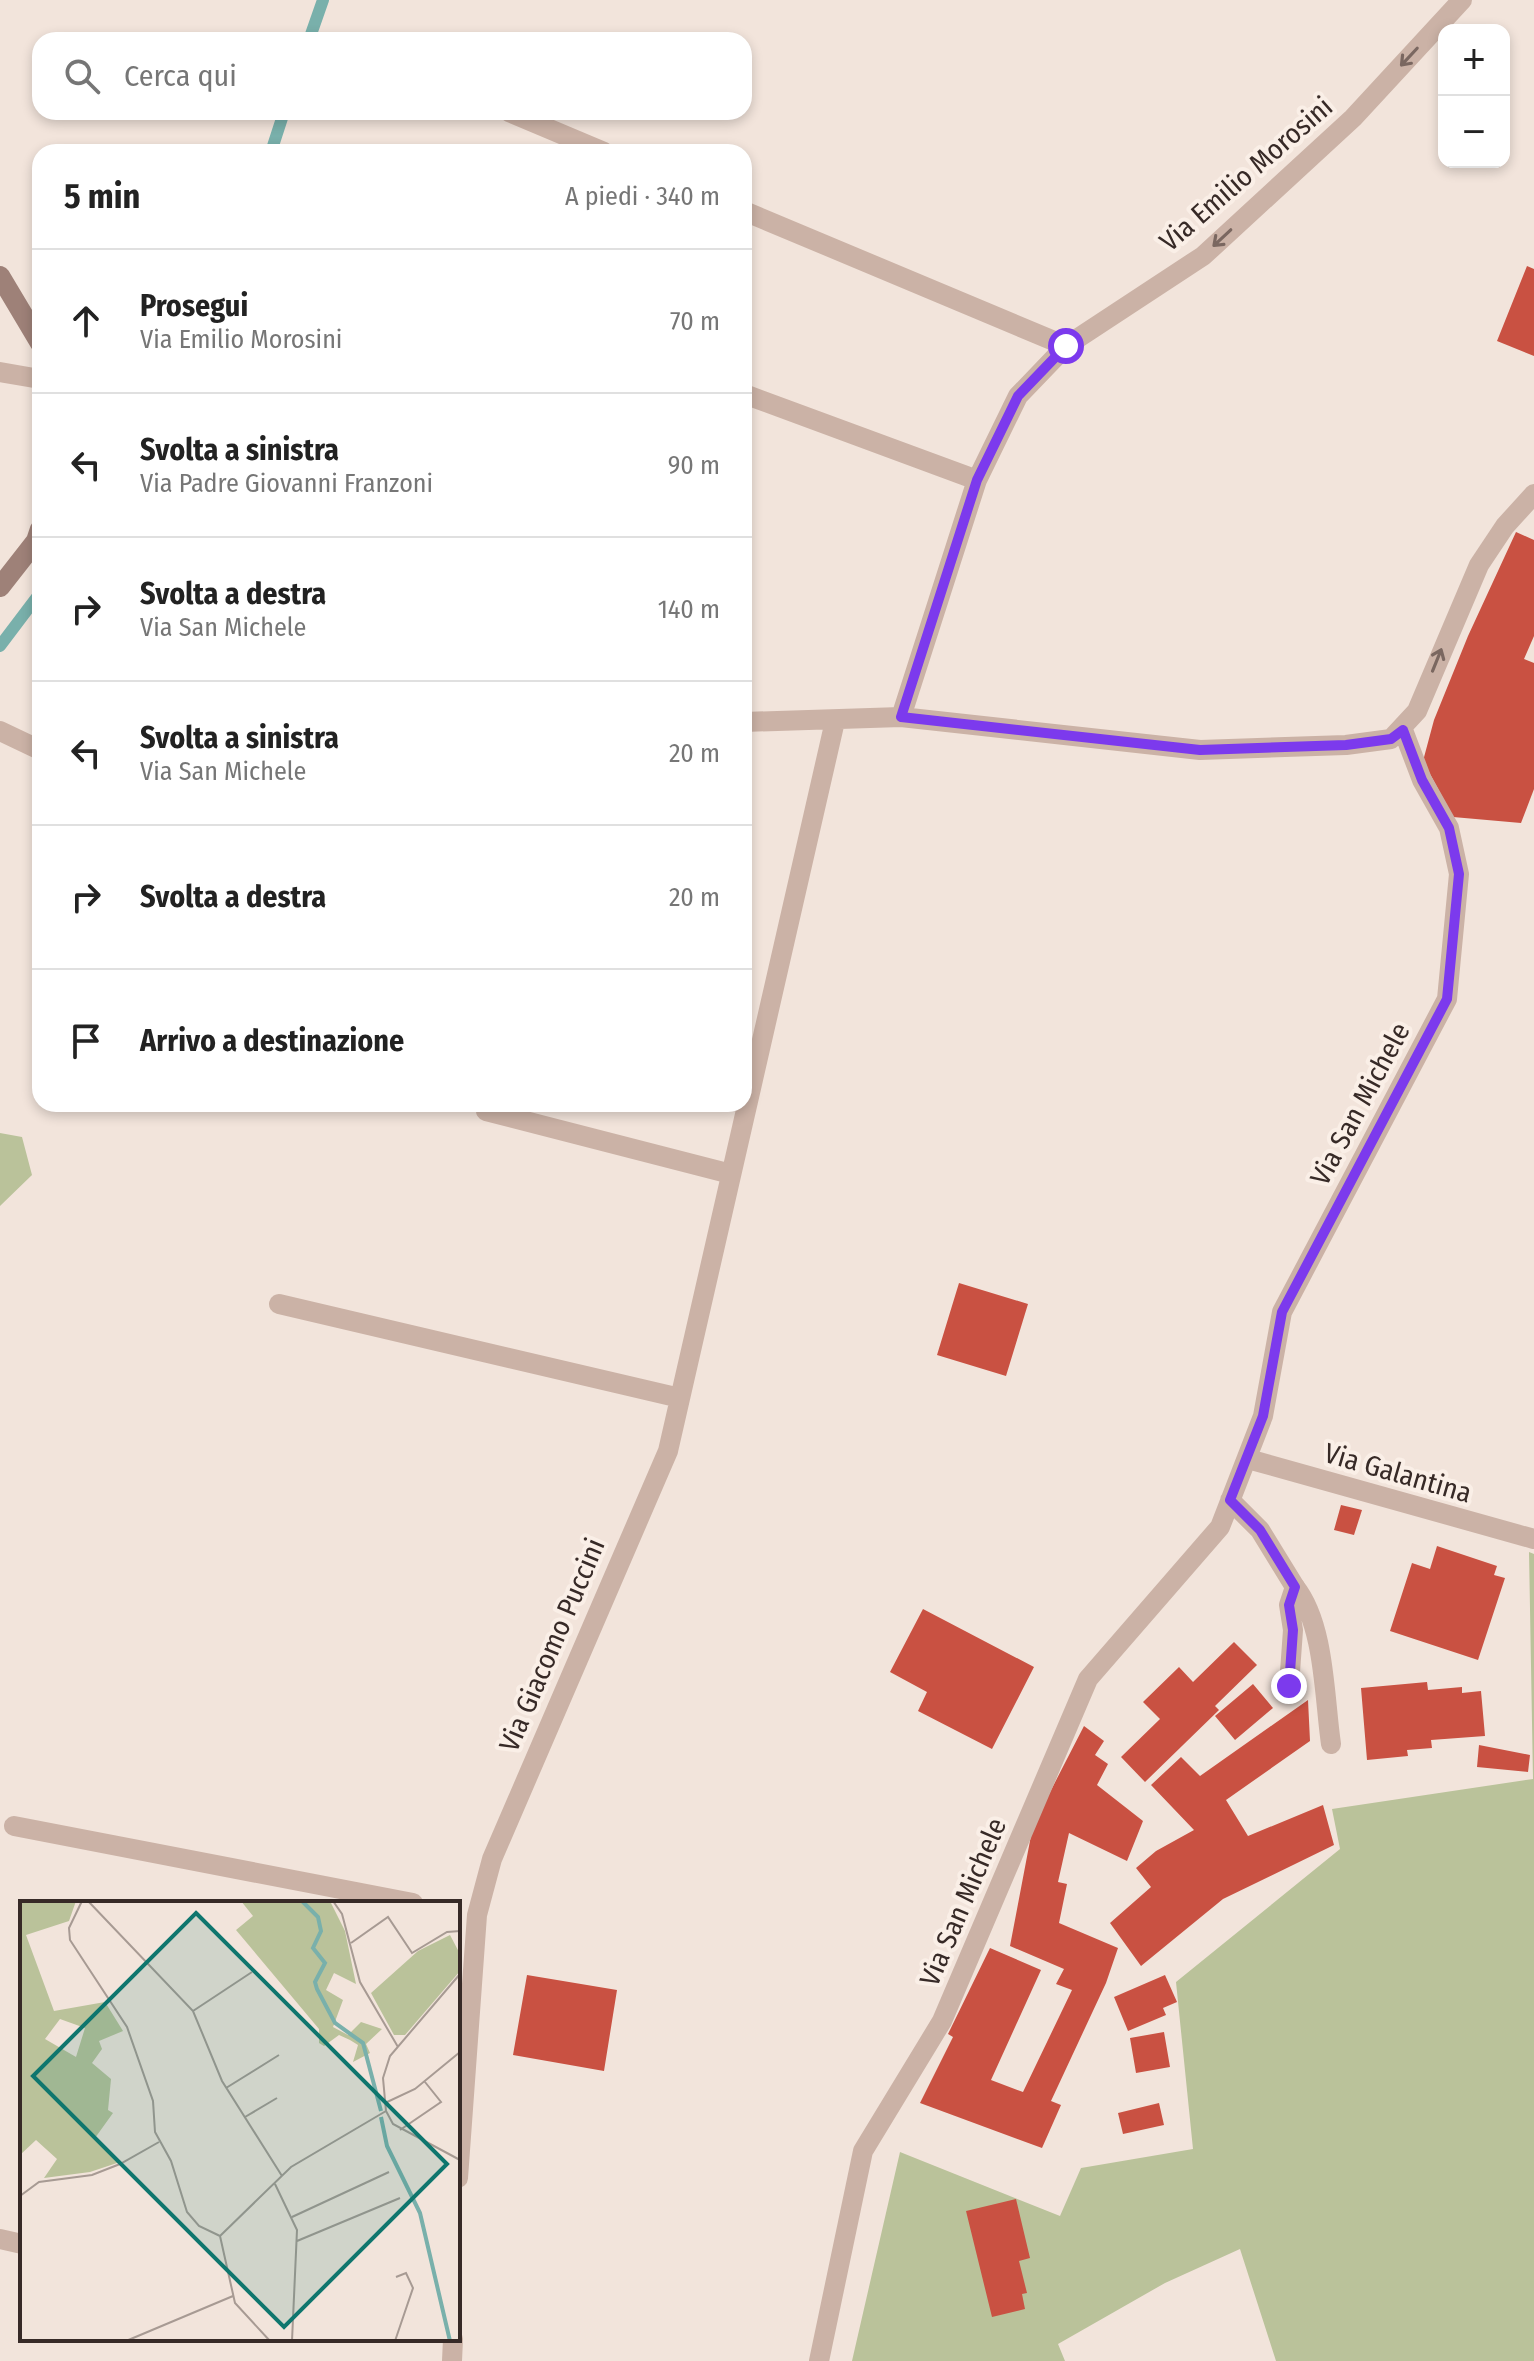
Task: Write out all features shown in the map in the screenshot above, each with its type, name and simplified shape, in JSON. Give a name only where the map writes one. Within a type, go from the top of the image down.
[{"type":"street","name":"Via Emilio Morosini","points":[[901,717],[977,480],[1018,396],[1066,346],[1203,256],[1353,118],[1462,0]]},
{"type":"street","points":[[528,120],[585,144]]},
{"type":"street","points":[[752,214],[1066,346]]},
{"type":"street","points":[[0,276],[32,330]]},
{"type":"street","points":[[0,372],[32,378]]},
{"type":"street","points":[[752,397],[977,480]]},
{"type":"street","points":[[752,722],[901,717],[1200,750],[1346,745],[1391,739],[1403,730],[1417,711],[1479,565],[1505,526],[1534,494]]},
{"type":"street","points":[[1,584],[32,546]]},
{"type":"street","name":"Via Giacomo Puccini","points":[[752,1048],[835,721]]},
{"type":"street","name":"Via San Michele","points":[[819,2361],[863,2151],[942,2021],[1088,1679],[1220,1527],[1263,1416],[1282,1312],[1447,999],[1459,874],[1449,828],[1422,780],[1403,730]]},
{"type":"street","points":[[0,731],[32,746]]},
{"type":"street","points":[[490,1112],[731,1174]]},
{"type":"street","name":"Via Giacomo Puccini","points":[[460,2125],[468,1913],[668,1451],[731,1174],[741,1112]]},
{"type":"street","points":[[279,1304],[680,1398]]},
{"type":"street","name":"Via Galantina","points":[[1248,1459],[1534,1539]]},
{"type":"street","points":[[1230,1500],[1260,1530],[1309,1604],[1331,1744]]},
{"type":"street","points":[[1289,1686],[1293,1630],[1289,1605],[1295,1587]]},
{"type":"street","points":[[14,1826],[403,1901]]},
{"type":"street","points":[[0,2239],[20,2244]]},
{"type":"street","points":[[452,2361],[453,2341]]},
{"type":"green space","points":[[0,1133],[22,1137],[32,1175],[0,1206]]},
{"type":"green space","points":[[1529,1552],[1534,1554],[1534,2361],[1276,2361],[1240,2249],[1165,2283],[1058,2344],[1065,2361],[852,2361],[900,2152],[1060,2216],[1081,2168],[1193,2149],[1176,1982],[1340,1849],[1332,1809],[1533,1779]]},
{"type":"building","points":[[1527,266],[1534,269],[1534,356],[1497,341]]},
{"type":"building","points":[[1516,532],[1534,540],[1534,636],[1524,659],[1534,663],[1534,789],[1521,823],[1453,817],[1423,761],[1434,720],[1468,636]]},
{"type":"building","points":[[959,1283],[1028,1304],[1006,1376],[937,1355]]},
{"type":"building","points":[[1341,1505],[1362,1510],[1354,1535],[1334,1530]]},
{"type":"building","points":[[1437,1546],[1497,1566],[1494,1575],[1505,1578],[1478,1660],[1390,1631],[1412,1563],[1430,1569]]},
{"type":"building","points":[[923,1609],[1034,1667],[992,1749],[918,1711],[927,1692],[890,1672]]},
{"type":"building","points":[[1234,1642],[1257,1665],[1215,1706],[1219,1710],[1145,1782],[1121,1757],[1160,1719],[1143,1702],[1179,1667],[1193,1682]]},
{"type":"building","points":[[1427,1682],[1428,1690],[1462,1687],[1462,1693],[1481,1691],[1485,1736],[1431,1740],[1432,1748],[1407,1750],[1408,1756],[1367,1760],[1361,1688]]},
{"type":"building","points":[[1253,1684],[1273,1708],[1235,1740],[1215,1716]]},
{"type":"building","points":[[1308,1700],[1310,1741],[1226,1800],[1248,1836],[1323,1805],[1334,1845],[1223,1899],[1141,1966],[1110,1923],[1151,1887],[1136,1868],[1156,1851],[1194,1830],[1151,1785],[1181,1757],[1200,1776]]},
{"type":"building","points":[[1084,1726],[1104,1741],[1095,1755],[1108,1764],[1097,1785],[1143,1821],[1127,1861],[1069,1833],[1058,1882],[1067,1884],[1059,1923],[1118,1948],[1106,1983],[1051,2101],[1061,2105],[1042,2148],[920,2103],[953,2037],[948,2034],[990,1948],[1041,1970],[991,2080],[1023,2092],[1072,1990],[1056,1984],[1064,1969],[1010,1946],[1033,1825]]},
{"type":"building","points":[[1479,1745],[1530,1755],[1528,1772],[1477,1767]]},
{"type":"building","points":[[527,1975],[617,1990],[604,2071],[513,2055]]},
{"type":"building","points":[[1165,1975],[1177,2002],[1163,2008],[1166,2015],[1128,2031],[1114,1997]]},
{"type":"building","points":[[1164,2032],[1170,2067],[1136,2073],[1130,2038]]},
{"type":"building","points":[[1159,2103],[1164,2125],[1123,2134],[1118,2113]]},
{"type":"building","points":[[1016,2199],[1030,2258],[1019,2261],[1027,2293],[1022,2294],[1025,2309],[992,2317],[966,2211]]},
{"type":"waterway","points":[[312,32],[323,0]]},
{"type":"waterway","points":[[274,144],[281,120]]},
{"type":"waterway","points":[[0,646],[32,604]]},
{"type":"route","points":[[1066,346],[1018,396],[977,480],[901,717],[1200,750],[1346,745],[1391,739],[1403,730],[1422,780],[1449,828],[1459,874],[1447,999],[1282,1312],[1263,1416],[1230,1500],[1260,1530],[1295,1587],[1289,1605],[1293,1630],[1289,1686]]}]
